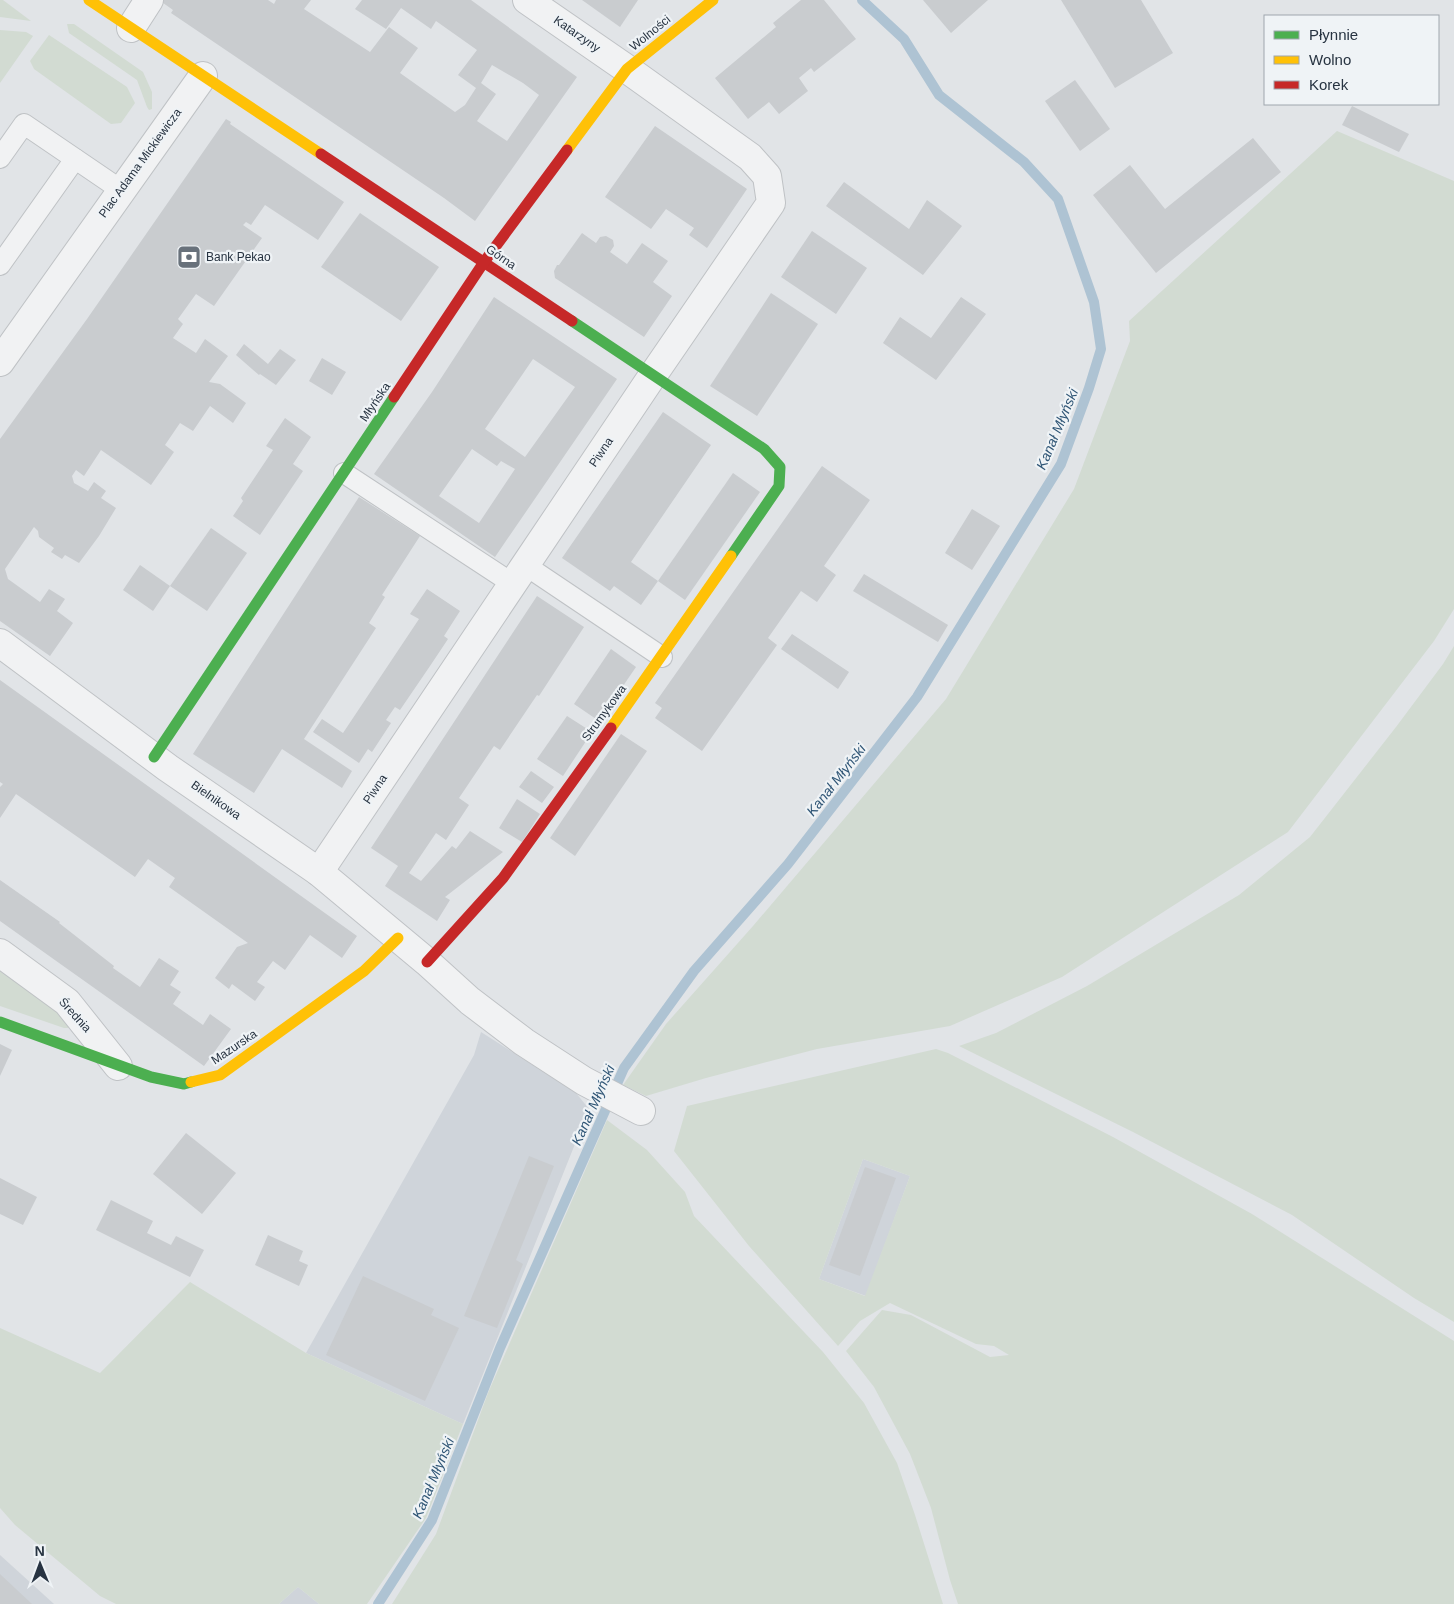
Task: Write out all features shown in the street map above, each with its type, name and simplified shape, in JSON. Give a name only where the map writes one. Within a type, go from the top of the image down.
[{"type":"street","points":[[89,0],[203,76]]},
{"type":"street","points":[[131,28],[149,0]]},
{"type":"street","name":"Katarzyny","points":[[527,0],[627,69]]},
{"type":"street","name":"Wolności","points":[[627,69],[713,0]]},
{"type":"street","name":"Młyńska","points":[[154,758],[484,262],[627,69]]},
{"type":"street","name":"Piwna","points":[[319,872],[770,203],[767,176],[750,157],[627,69]]},
{"type":"street","name":"Plac Adama Mickiewicza","points":[[0,362],[203,76]]},
{"type":"street","name":"Górna","points":[[203,76],[764,449],[780,467]]},
{"type":"street","name":"Strumykowa","points":[[427,962],[503,878],[662,657],[779,486],[780,467]]},
{"type":"street","name":"Bielnikowa","points":[[0,643],[154,758],[319,872],[470,1000],[524,1042],[584,1081],[641,1111]]},
{"type":"street","name":"Mazurska","points":[[0,1022],[118,1066],[151,1077],[184,1084],[220,1075],[364,971],[398,938]]},
{"type":"street","name":"Średnia","points":[[0,953],[67,1002],[118,1066]]},
{"type":"lane","points":[[0,158],[24,124],[121,190]]},
{"type":"lane","points":[[0,265],[75,159]]},
{"type":"lane","points":[[344,473],[662,657]]},
{"type":"shaded area","points":[[0,0],[3,0],[31,21],[0,17]]},
{"type":"shaded area","points":[[67,24],[74,24],[143,72],[152,92],[152,109],[149,110],[147,107],[137,80],[69,33]]},
{"type":"shaded area","points":[[0,30],[26,32],[33,36],[0,83]]},
{"type":"shaded area","points":[[49,35],[127,87],[135,103],[121,123],[111,124],[34,69],[30,61]]},
{"type":"shaded area","points":[[1337,131],[1454,181],[1454,609],[1434,641],[1288,832],[1062,977],[950,1026],[817,1049],[646,1096],[623,1085],[666,1024],[753,926],[946,699],[1074,489],[1130,341],[1129,321]]},
{"type":"shaded area","points":[[1454,646],[1454,1322],[1414,1298],[1292,1215],[1133,1132],[959,1046],[996,1033],[1087,986],[1239,895],[1310,837],[1396,727],[1443,664]]},
{"type":"shaded area","points":[[0,969],[69,1021],[68,1028],[0,1006]]},
{"type":"shaded area","points":[[481,1032],[576,1093],[589,1109],[463,1424],[306,1353],[474,1055]]},
{"type":"shaded area","points":[[936,1049],[948,1053],[1113,1137],[1252,1214],[1454,1341],[1454,1604],[958,1604],[931,1508],[910,1454],[874,1387],[846,1351],[882,1310],[911,1315],[990,1357],[1009,1355],[994,1346],[976,1344],[890,1303],[860,1321],[838,1346],[749,1246],[674,1151],[687,1106]],"holes":[[[863,1159],[910,1176],[865,1296],[819,1279]]]},
{"type":"shaded area","points":[[607,1120],[647,1150],[685,1192],[694,1216],[823,1352],[864,1403],[897,1463],[943,1604],[392,1604],[436,1534],[488,1393]]},
{"type":"shaded area","points":[[863,1159],[910,1176],[866,1296],[819,1279]]},
{"type":"shaded area","points":[[190,1282],[306,1353],[463,1424],[426,1518],[367,1604],[319,1604],[298,1587],[279,1604],[116,1604],[100,1596],[15,1525],[0,1508],[0,1328],[100,1373]]},
{"type":"shaded area","points":[[0,1555],[54,1604],[0,1604]]},
{"type":"shaded area","points":[[298,1587],[319,1604],[279,1604]]},
{"type":"building","points":[[159,0],[268,0],[274,4],[276,0],[311,0],[304,9],[370,52],[389,27],[418,48],[400,73],[455,112],[465,105],[476,88],[458,75],[477,50],[436,21],[431,29],[401,8],[386,29],[355,9],[362,0],[471,0],[577,77],[475,221],[171,13],[173,10]],"holes":[[[492,65],[523,83],[539,95],[507,141],[477,121],[496,94],[481,83]]]},
{"type":"building","points":[[582,0],[638,0],[620,27]]},
{"type":"building","points":[[801,0],[824,0],[856,39],[814,72],[811,68],[799,78],[808,91],[779,114],[769,102],[748,119],[715,78],[776,27],[773,23]]},
{"type":"building","points":[[923,0],[988,0],[951,33]]},
{"type":"building","points":[[1061,0],[1141,0],[1173,53],[1115,88]]},
{"type":"building","points":[[1075,80],[1110,129],[1080,151],[1045,101]]},
{"type":"building","points":[[1352,106],[1409,134],[1399,152],[1342,125]]},
{"type":"building","points":[[226,119],[231,122],[230,124],[344,202],[318,240],[265,205],[251,225],[246,222],[243,225],[262,238],[214,306],[196,294],[178,319],[183,324],[173,338],[196,353],[205,339],[228,356],[209,382],[220,384],[246,403],[233,423],[210,406],[193,431],[180,423],[165,445],[174,452],[151,485],[101,450],[84,476],[76,470],[72,476],[74,483],[88,491],[94,482],[106,491],[101,498],[116,508],[99,536],[79,563],[65,555],[62,559],[51,552],[54,548],[39,537],[38,531],[34,527],[5,569],[8,579],[40,602],[49,589],[65,599],[57,611],[73,623],[50,656],[0,621],[0,439],[87,319]]},
{"type":"building","points":[[655,126],[747,189],[707,248],[689,235],[694,228],[666,209],[651,229],[605,197]]},
{"type":"building","points":[[1253,138],[1281,172],[1156,273],[1093,195],[1130,165],[1165,209]]},
{"type":"building","points":[[844,182],[909,229],[927,200],[962,226],[923,275],[826,206]]},
{"type":"building","points":[[360,213],[439,267],[401,321],[321,267]]},
{"type":"building","points":[[812,231],[867,268],[836,314],[781,277]]},
{"type":"building","points":[[582,233],[596,243],[600,237],[606,236],[613,240],[614,246],[610,252],[627,264],[642,243],[668,261],[653,282],[672,296],[644,337],[555,278],[554,271],[557,265],[559,265]]},
{"type":"building","points":[[771,293],[818,324],[757,416],[710,386]]},
{"type":"building","points":[[494,297],[617,379],[495,557],[374,474],[432,392]],"holes":[[[533,359],[575,387],[525,457],[485,429]],[[472,449],[497,466],[501,461],[515,469],[479,523],[439,496]]]},
{"type":"building","points":[[961,297],[986,314],[936,380],[883,343],[900,317],[931,338]]},
{"type":"building","points":[[244,344],[268,364],[280,349],[296,360],[276,385],[259,375],[236,355]]},
{"type":"building","points":[[322,358],[346,372],[332,395],[309,381]]},
{"type":"building","points":[[663,412],[711,445],[631,562],[658,581],[641,605],[614,586],[610,591],[562,558]]},
{"type":"building","points":[[285,418],[311,437],[293,464],[303,471],[260,535],[233,516],[243,501],[241,498],[273,450],[266,446]]},
{"type":"building","points":[[822,466],[870,500],[824,566],[836,575],[817,602],[801,591],[768,638],[777,645],[702,751],[655,718],[662,708],[655,703]]},
{"type":"building","points":[[733,473],[760,492],[685,600],[658,581]]},
{"type":"building","points":[[359,497],[420,536],[382,595],[385,597],[369,623],[376,628],[304,739],[352,771],[342,788],[282,749],[254,793],[193,754]]},
{"type":"building","points":[[972,509],[1000,526],[972,570],[945,553]]},
{"type":"building","points":[[211,528],[247,553],[207,611],[170,586]]},
{"type":"building","points":[[140,565],[170,586],[153,611],[123,590]]},
{"type":"building","points":[[864,574],[948,625],[938,642],[853,591]]},
{"type":"building","points":[[427,589],[460,611],[444,636],[448,639],[400,710],[395,707],[386,720],[391,723],[372,752],[368,749],[359,763],[313,732],[322,719],[343,733],[419,619],[410,614]]},
{"type":"building","points":[[537,596],[584,627],[539,696],[537,695],[500,750],[494,746],[459,798],[469,805],[446,840],[436,833],[409,873],[421,881],[452,846],[456,849],[470,831],[503,852],[445,897],[450,900],[437,921],[385,886],[398,866],[371,848]]},
{"type":"building","points":[[792,634],[849,672],[838,689],[781,649]]},
{"type":"building","points":[[611,649],[636,667],[599,721],[574,704]]},
{"type":"building","points":[[0,680],[357,936],[342,958],[310,935],[285,970],[273,961],[257,982],[265,987],[255,1001],[232,984],[229,989],[215,978],[237,947],[248,943],[169,887],[175,878],[148,859],[135,877],[16,794],[0,818],[0,787],[3,784],[0,782]]},
{"type":"building","points":[[567,716],[592,732],[563,776],[537,759]]},
{"type":"building","points":[[621,734],[647,751],[575,856],[550,838]]},
{"type":"building","points":[[531,771],[554,787],[542,803],[519,787]]},
{"type":"building","points":[[517,799],[540,814],[522,842],[499,828]]},
{"type":"building","points":[[0,880],[60,922],[114,966],[113,968],[140,987],[159,958],[179,971],[170,985],[181,992],[173,1004],[203,1025],[210,1014],[231,1029],[204,1066],[0,921]]},
{"type":"building","points":[[0,1044],[12,1050],[0,1076]]},
{"type":"building","points":[[186,1133],[236,1173],[202,1214],[153,1174]]},
{"type":"building","points":[[529,1156],[554,1166],[516,1260],[523,1264],[497,1328],[464,1316]]},
{"type":"building","points":[[865,1167],[896,1178],[860,1276],[829,1265]]},
{"type":"building","points":[[0,1178],[37,1197],[23,1225],[0,1214]]},
{"type":"building","points":[[111,1200],[153,1221],[147,1233],[171,1245],[176,1236],[204,1250],[190,1277],[96,1230]]},
{"type":"building","points":[[268,1235],[303,1251],[299,1261],[308,1265],[299,1286],[255,1265]]},
{"type":"building","points":[[363,1276],[434,1309],[431,1315],[459,1328],[425,1401],[326,1355]]},
{"type":"building","points":[[0,1574],[32,1604],[0,1604]]},
{"type":"waterway","name":"Kanał Młyński","points":[[378,1604],[432,1520],[500,1348],[624,1068],[694,971],[788,864],[917,697],[1061,464],[1101,349],[1094,302],[1058,199],[1024,162],[939,95],[904,39],[862,0]]},
{"type":"traffic: fast","points":[[572,321],[764,449],[780,467],[779,486],[731,556]]},
{"type":"traffic: fast","points":[[154,757],[394,397]]},
{"type":"traffic: fast","points":[[0,1022],[151,1077],[184,1084],[191,1082]]},
{"type":"traffic: slow","points":[[89,0],[321,154]]},
{"type":"traffic: slow","points":[[567,150],[627,69],[713,0]]},
{"type":"traffic: slow","points":[[611,728],[731,556]]},
{"type":"traffic: slow","points":[[191,1082],[220,1075],[364,971],[398,938]]},
{"type":"traffic: jam","points":[[394,397],[484,262],[567,150]]},
{"type":"traffic: jam","points":[[321,154],[572,321]]},
{"type":"traffic: jam","points":[[427,962],[503,878],[611,728]]},
{"type":"place","name":"Bank Pekao","points":[[189,257]]}]
